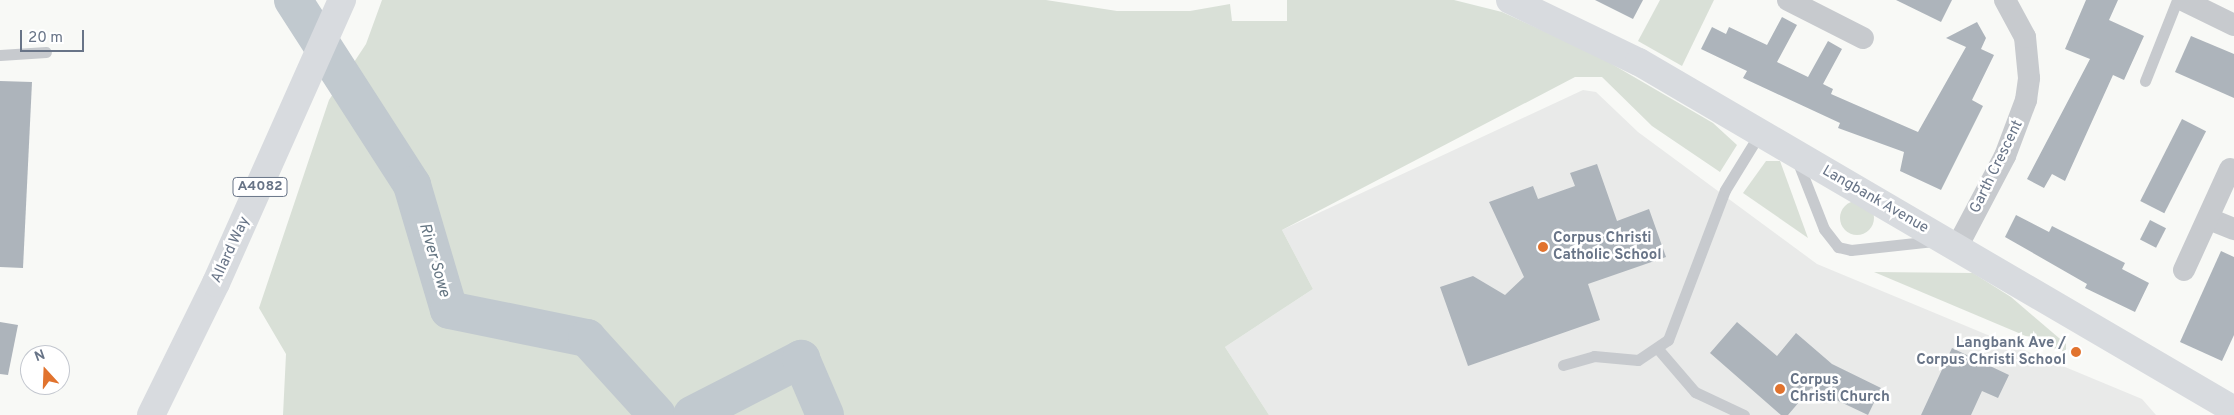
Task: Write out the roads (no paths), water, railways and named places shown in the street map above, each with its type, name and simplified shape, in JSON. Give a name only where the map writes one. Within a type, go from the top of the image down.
[{"type":"street","name":"Allard Way","points":[[151,415],[216,283],[304,90],[342,0]]},
{"type":"street","name":"Langbank Avenue","points":[[1510,0],[1639,62],[2234,410]]},
{"type":"street","points":[[1788,0],[1863,38]]},
{"type":"street","name":"Garth Crescent","points":[[1951,243],[2005,156],[2026,100],[2029,78],[2024,37],[2005,0]]},
{"type":"street","points":[[2183,0],[2234,25]]},
{"type":"street","points":[[2184,270],[2209,219],[2230,169]]},
{"type":"street","points":[[2209,219],[2234,229]]},
{"type":"lane","points":[[2145,80],[2177,0]]},
{"type":"lane","points":[[0,55],[46,52]]},
{"type":"lane","points":[[1563,365],[1594,356],[1638,360],[1658,349],[1668,340],[1725,190],[1760,133]]},
{"type":"lane","points":[[1794,154],[1824,229],[1838,247],[1851,250],[1951,243]]},
{"type":"lane","points":[[1658,349],[1695,392],[1744,415]]},
{"type":"waterway","name":"River Sowe","points":[[293,0],[412,185],[449,310],[587,338],[657,415]]},
{"type":"waterway","name":"River Sowe","points":[[692,415],[801,359],[825,415]]},
{"type":"place","name":"Corpus Christi Catholic School","points":[[1543,247]]},
{"type":"place","name":"Langbank Ave / Corpus Christi School","points":[[2076,352]]},
{"type":"place","name":"Corpus Christi Church","points":[[1780,389]]}]
